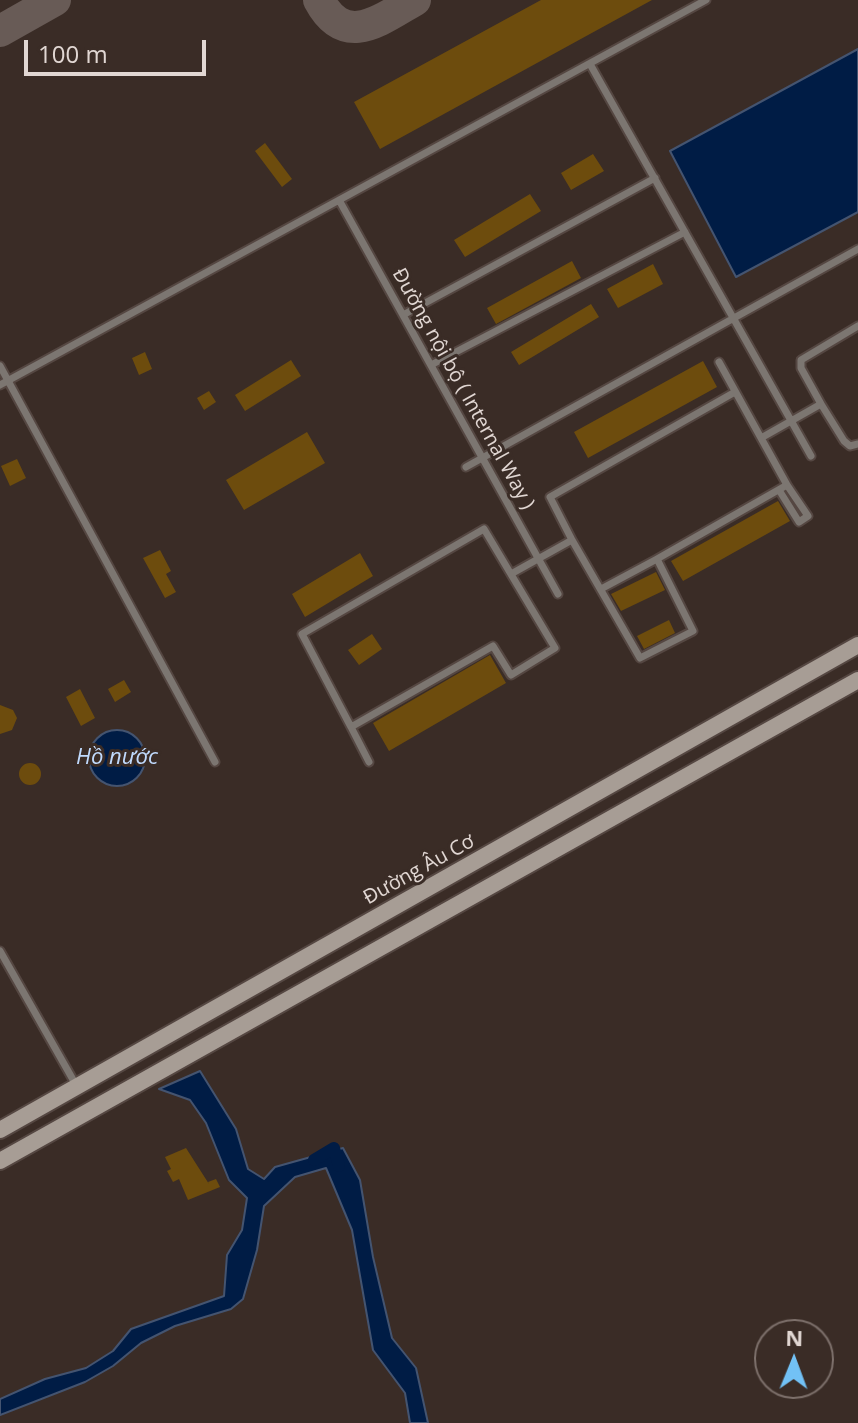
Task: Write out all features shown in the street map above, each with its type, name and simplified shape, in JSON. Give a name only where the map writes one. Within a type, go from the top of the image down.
[{"type":"street","name":"Đường Âu Cơ","points":[[0,1130],[858,645]]},
{"type":"street","points":[[0,1161],[858,680]]},
{"type":"street","points":[[327,945],[342,970]]},
{"type":"lane","points":[[4,383],[706,0]]},
{"type":"lane","points":[[590,64],[811,456]]},
{"type":"lane","points":[[403,315],[655,178]]},
{"type":"lane","name":"Đường nội bộ ( Internal Way )","points":[[339,200],[558,594]]},
{"type":"lane","points":[[431,365],[685,232]]},
{"type":"lane","points":[[466,467],[858,249]]},
{"type":"lane","points":[[858,326],[801,360],[801,368],[844,441],[850,446],[858,444]]},
{"type":"lane","points":[[719,362],[787,485],[808,516],[799,522],[779,490]]},
{"type":"lane","points":[[0,366],[4,383],[215,762]]},
{"type":"lane","points":[[657,559],[693,631],[640,658],[550,497],[735,392]]},
{"type":"lane","points":[[761,438],[821,404]]},
{"type":"lane","points":[[601,589],[787,485]]},
{"type":"lane","points":[[351,727],[493,646],[511,675],[555,648],[484,529],[302,634],[369,762]]},
{"type":"lane","points":[[511,574],[572,540]]},
{"type":"lane","points":[[0,951],[77,1087]]},
{"type":"water","points":[[858,49],[858,212],[736,277],[670,151]]},
{"type":"water","name":"Hồ nước","points":[[117,730],[137,738],[145,758],[137,778],[117,786],[97,778],[89,758],[97,738]]},
{"type":"water","points":[[200,1071],[236,1129],[248,1169],[264,1179],[275,1167],[343,1148],[360,1180],[373,1257],[392,1338],[416,1368],[428,1423],[410,1423],[405,1393],[373,1350],[352,1230],[326,1168],[295,1177],[264,1206],[257,1250],[243,1299],[231,1309],[175,1326],[141,1343],[113,1366],[85,1382],[0,1415],[0,1399],[45,1379],[86,1368],[113,1351],[131,1329],[224,1296],[227,1255],[242,1230],[247,1198],[229,1180],[206,1123],[190,1100],[159,1089]]},
{"type":"building","points":[[541,0],[652,0],[380,149],[354,102]]},
{"type":"building","points":[[265,143],[292,179],[282,187],[255,151]]},
{"type":"building","points":[[593,154],[604,171],[571,190],[561,173]]},
{"type":"building","points":[[530,194],[541,211],[465,257],[454,240]]},
{"type":"building","points":[[572,261],[581,278],[496,324],[487,308]]},
{"type":"building","points":[[653,264],[663,284],[618,308],[607,289]]},
{"type":"building","points":[[591,304],[599,317],[519,365],[511,352]]},
{"type":"building","points":[[145,352],[152,369],[139,375],[132,358]]},
{"type":"building","points":[[291,360],[301,376],[245,411],[235,395]]},
{"type":"building","points":[[703,361],[717,387],[588,458],[574,432]]},
{"type":"building","points":[[209,391],[216,402],[204,410],[197,398]]},
{"type":"building","points":[[307,432],[325,463],[244,510],[226,480]]},
{"type":"building","points":[[17,459],[26,478],[10,486],[1,466]]},
{"type":"building","points":[[778,501],[790,521],[683,581],[671,561]]},
{"type":"building","points":[[160,550],[171,571],[166,574],[176,592],[165,598],[143,558]]},
{"type":"building","points":[[360,553],[373,576],[305,617],[292,594]]},
{"type":"building","points":[[656,572],[665,590],[621,611],[611,594]]},
{"type":"building","points":[[669,620],[675,633],[644,649],[637,636]]},
{"type":"building","points":[[372,634],[382,649],[359,665],[348,650]]},
{"type":"building","points":[[490,655],[506,683],[389,751],[373,723]]},
{"type":"building","points":[[124,680],[131,692],[115,702],[108,689]]},
{"type":"building","points":[[80,689],[95,718],[81,726],[66,697]]},
{"type":"building","points":[[0,705],[13,710],[17,718],[12,730],[0,734]]},
{"type":"building","points":[[26,763],[34,763],[41,774],[34,785],[26,785],[19,778],[19,770]]},
{"type":"building","points":[[186,1148],[209,1184],[216,1179],[220,1187],[188,1200],[179,1179],[173,1182],[167,1171],[171,1169],[165,1157]]},
{"type":"waterway","points":[[314,1160],[334,1148],[339,1166]]},
{"type":"taxiway","points":[[0,31],[55,0]]},
{"type":"taxiway","points":[[319,0],[329,15],[352,27],[376,22],[415,0]]}]
